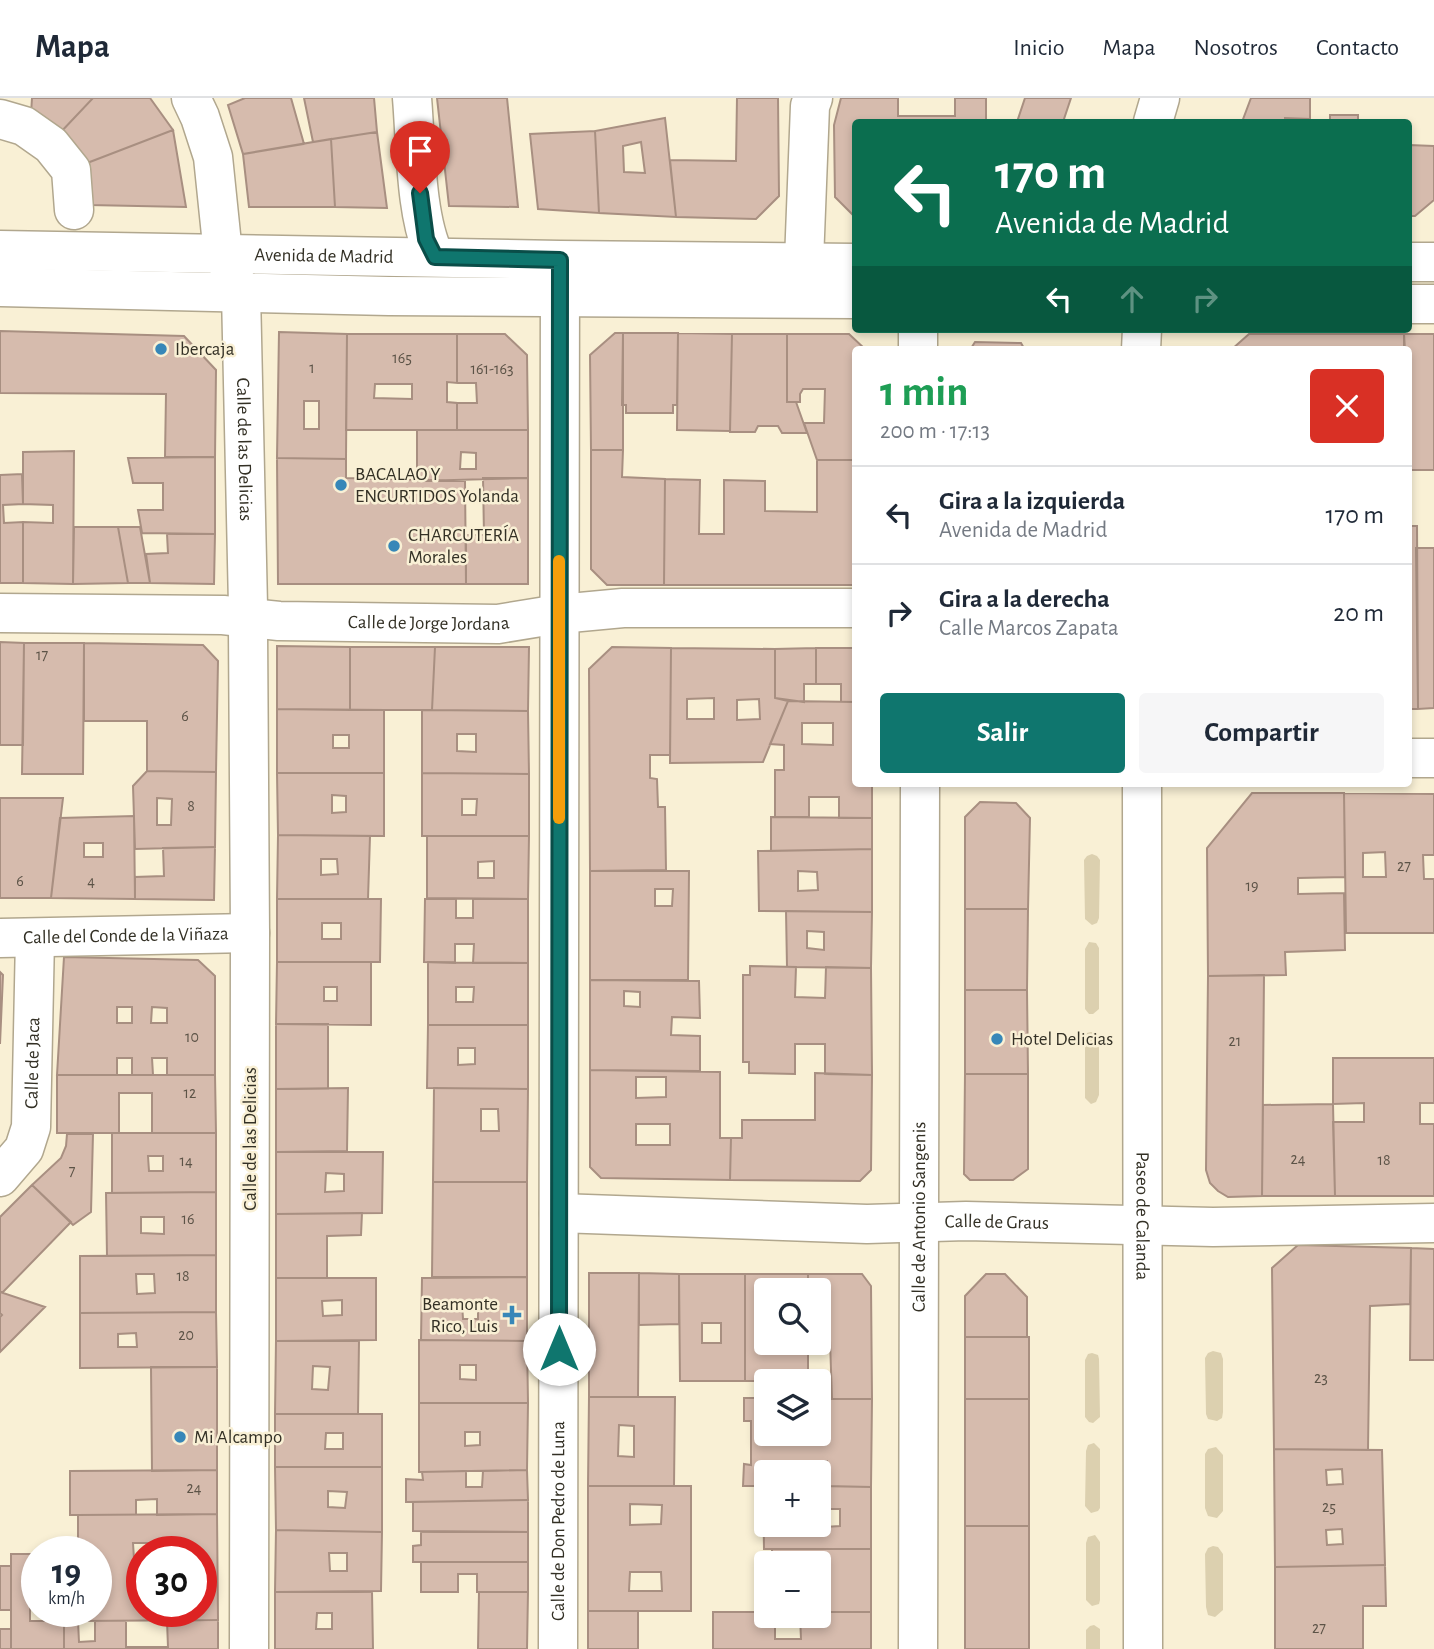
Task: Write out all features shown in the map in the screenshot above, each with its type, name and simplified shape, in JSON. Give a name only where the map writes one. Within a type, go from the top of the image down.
[{"type":"street","points":[[191,98],[213,157],[223,254],[241,293]]},
{"type":"street","points":[[412,98],[422,217],[426,239],[435,257]]},
{"type":"street","points":[[804,261],[810,106],[813,98]]},
{"type":"street","points":[[1154,119],[1160,98]]},
{"type":"street","points":[[2,112],[51,145],[71,170],[74,210]]},
{"type":"street","name":"Avenida de Madrid","points":[[0,250],[560,260],[852,262]]},
{"type":"street","name":"Calle de Don Pedro de Luna","points":[[558,1649],[560,260]]},
{"type":"street","points":[[1412,262],[1434,262]]},
{"type":"street","name":"Avenida de Madrid","points":[[0,287],[241,293],[852,299]]},
{"type":"street","name":"Calle de las Delicias","points":[[241,293],[248,618],[250,933],[249,1649]]},
{"type":"street","points":[[1412,304],[1434,304]]},
{"type":"street","name":"Calle de Jorge Jordana","points":[[0,613],[223,615],[287,621],[498,624],[559,614],[623,608],[852,608]]},
{"type":"street","points":[[1412,758],[1434,758]]},
{"type":"street","name":"Calle de Antonio Sangenis","points":[[918,1649],[920,787]]},
{"type":"street","name":"Paseo de Calanda","points":[[1142,787],[1143,1649]]},
{"type":"street","name":"Calle del Conde de la Viñaza","points":[[17,938],[250,933]]},
{"type":"street","name":"Calle de Jaca","points":[[0,1177],[24,1149],[31,1127],[17,938]]},
{"type":"street","name":"Calle de Graus","points":[[559,1213],[867,1224],[967,1221],[1213,1227],[1434,1223]]},
{"type":"shaded area","points":[[1092,854],[1100,860],[1099,918],[1097,923],[1092,925],[1085,919],[1084,860]]},
{"type":"shaded area","points":[[1089,942],[1096,943],[1099,948],[1099,1009],[1093,1014],[1089,1014],[1085,1009],[1085,949]]},
{"type":"shaded area","points":[[1091,1032],[1099,1038],[1099,1095],[1096,1102],[1091,1104],[1085,1098],[1085,1039],[1087,1033]]},
{"type":"shaded area","points":[[1213,1351],[1221,1353],[1223,1359],[1223,1412],[1222,1418],[1217,1421],[1208,1419],[1206,1414],[1205,1358]]},
{"type":"shaded area","points":[[1088,1354],[1098,1355],[1099,1359],[1100,1417],[1093,1423],[1085,1417],[1085,1360]]},
{"type":"shaded area","points":[[1094,1443],[1100,1449],[1100,1508],[1091,1513],[1085,1506],[1086,1451],[1088,1445]]},
{"type":"shaded area","points":[[1216,1447],[1223,1455],[1223,1511],[1217,1518],[1208,1516],[1205,1508],[1205,1454],[1208,1449]]},
{"type":"shaded area","points":[[1095,1535],[1100,1542],[1100,1600],[1099,1604],[1092,1606],[1086,1600],[1086,1543],[1088,1537]]},
{"type":"shaded area","points":[[1218,1547],[1223,1554],[1223,1610],[1215,1617],[1208,1615],[1206,1607],[1205,1554],[1208,1548]]},
{"type":"shaded area","points":[[1094,1625],[1100,1629],[1100,1649],[1086,1649],[1086,1630]]},
{"type":"building","points":[[32,98],[93,98],[59,134],[31,114]]},
{"type":"building","points":[[93,98],[150,98],[173,130],[82,165],[59,134]]},
{"type":"building","points":[[245,98],[291,98],[304,144],[243,154],[228,105]]},
{"type":"building","points":[[304,98],[374,98],[377,132],[313,142]]},
{"type":"building","points":[[437,98],[507,98],[518,207],[449,206]]},
{"type":"building","points":[[737,98],[778,98],[779,196],[756,219],[676,217],[670,160],[736,161]]},
{"type":"building","points":[[841,98],[898,98],[898,116],[955,116],[955,98],[986,98],[986,119],[852,119],[852,214],[835,197],[834,125]]},
{"type":"building","points":[[1025,98],[1071,98],[1064,119],[1018,119]]},
{"type":"building","points":[[1251,98],[1310,98],[1310,119],[1243,119]]},
{"type":"building","points":[[1330,115],[1358,115],[1358,119],[1330,119]]},
{"type":"building","points":[[665,118],[676,217],[599,213],[595,131]],"holes":[[[641,142],[645,173],[624,172],[623,146]]]},
{"type":"building","points":[[173,130],[186,207],[89,205],[82,165]]},
{"type":"building","points":[[595,131],[599,213],[538,209],[530,134]]},
{"type":"building","points":[[377,132],[387,208],[335,207],[331,139]]},
{"type":"building","points":[[331,139],[335,207],[249,207],[243,154]]},
{"type":"building","points":[[1412,145],[1434,146],[1434,200],[1412,216]]},
{"type":"building","points":[[0,331],[184,336],[216,370],[215,457],[165,457],[166,394],[0,393]]},
{"type":"building","points":[[279,332],[347,334],[346,459],[277,458]],"holes":[[[304,401],[319,401],[319,429],[304,429]]]},
{"type":"building","points":[[615,333],[623,333],[623,450],[591,450],[590,355]]},
{"type":"building","points":[[623,333],[678,333],[677,405],[673,405],[673,413],[626,413],[626,405],[622,405]]},
{"type":"building","points":[[678,333],[732,334],[730,431],[677,430]]},
{"type":"building","points":[[347,334],[457,334],[457,383],[447,382],[447,402],[457,403],[457,430],[346,430]],"holes":[[[375,384],[412,384],[412,399],[374,398]]]},
{"type":"building","points":[[457,334],[505,334],[527,355],[528,430],[457,430],[457,403],[477,403],[476,383],[457,383]]},
{"type":"building","points":[[732,334],[787,334],[787,402],[796,402],[807,433],[782,433],[778,426],[758,426],[755,432],[730,432]]},
{"type":"building","points":[[787,334],[849,334],[862,346],[852,346],[852,460],[817,460],[804,423],[824,423],[825,389],[803,389],[800,402],[787,402]]},
{"type":"building","points":[[1249,334],[1404,334],[1404,346],[1236,346]]},
{"type":"building","points":[[1404,334],[1434,334],[1434,470],[1412,470],[1412,346],[1405,346]]},
{"type":"building","points":[[975,342],[1021,343],[1023,346],[972,346]]},
{"type":"building","points":[[417,430],[528,430],[528,478],[417,481]],"holes":[[[461,452],[476,453],[476,469],[460,469]]]},
{"type":"building","points":[[591,450],[623,450],[622,477],[665,479],[664,585],[607,585],[591,569]]},
{"type":"building","points":[[74,451],[73,584],[23,583],[23,522],[53,523],[53,505],[23,504],[23,452]]},
{"type":"building","points":[[215,457],[215,534],[142,533],[138,510],[163,510],[163,483],[133,483],[128,458]]},
{"type":"building","points":[[277,458],[346,459],[346,478],[465,481],[466,584],[278,584]]},
{"type":"building","points":[[817,460],[852,460],[852,585],[664,585],[665,479],[700,480],[699,534],[724,534],[724,480],[765,481],[765,511],[817,512]]},
{"type":"building","points":[[22,474],[23,504],[3,505],[4,523],[23,522],[23,583],[0,583],[0,475]]},
{"type":"building","points":[[483,478],[528,478],[528,584],[466,584],[466,535],[484,535]]},
{"type":"building","points":[[1412,526],[1417,526],[1418,709],[1412,709]]},
{"type":"building","points":[[74,527],[118,527],[128,583],[73,584]]},
{"type":"building","points":[[118,527],[140,527],[150,583],[128,583]]},
{"type":"building","points":[[167,534],[215,534],[214,584],[150,583],[146,554],[168,553]]},
{"type":"building","points":[[1416,548],[1434,548],[1434,708],[1418,709]]},
{"type":"building","points":[[0,642],[24,643],[23,745],[0,745]]},
{"type":"building","points":[[24,643],[84,643],[83,774],[22,774]]},
{"type":"building","points":[[84,643],[203,645],[218,661],[216,772],[147,771],[147,721],[84,721]]},
{"type":"building","points":[[277,646],[350,647],[350,710],[277,709]]},
{"type":"building","points":[[350,647],[435,647],[432,710],[350,710]]},
{"type":"building","points":[[435,647],[529,647],[528,711],[432,710]]},
{"type":"building","points":[[612,647],[671,648],[670,755],[650,755],[650,778],[657,779],[658,807],[665,807],[666,870],[590,871],[589,669]]},
{"type":"building","points":[[671,648],[775,649],[775,698],[788,701],[763,762],[670,763]],"holes":[[[714,698],[714,719],[687,719],[687,699]],[[759,699],[760,719],[737,720],[737,700]]]},
{"type":"building","points":[[816,648],[852,648],[852,702],[841,702],[841,684],[816,684]]},
{"type":"building","points":[[816,648],[816,684],[804,684],[804,702],[775,698],[775,649]]},
{"type":"building","points":[[788,701],[852,702],[852,787],[872,787],[872,818],[839,818],[839,797],[809,797],[809,817],[775,817],[775,770],[784,770],[784,745],[770,744]],"holes":[[[802,723],[833,723],[833,745],[802,744]]]},
{"type":"building","points":[[277,709],[384,710],[384,773],[277,773]],"holes":[[[333,735],[349,735],[349,748],[333,748]]]},
{"type":"building","points":[[422,710],[528,711],[529,774],[422,773]],"holes":[[[457,734],[476,734],[476,752],[457,751]]]},
{"type":"building","points":[[147,771],[216,772],[215,847],[135,849],[133,786]],"holes":[[[157,798],[172,799],[171,825],[157,825]]]},
{"type":"building","points":[[277,773],[384,773],[384,836],[278,835]],"holes":[[[332,795],[346,796],[346,812],[332,813]]]},
{"type":"building","points":[[422,773],[529,774],[529,836],[422,836]],"holes":[[[462,799],[477,799],[476,815],[462,815]]]},
{"type":"building","points":[[1252,793],[1344,793],[1345,877],[1298,878],[1298,894],[1344,893],[1345,950],[1285,952],[1286,975],[1208,976],[1207,848]]},
{"type":"building","points":[[1344,793],[1434,794],[1434,855],[1423,855],[1424,879],[1434,879],[1434,933],[1346,933]],"holes":[[[1385,852],[1386,877],[1363,877],[1363,853]]]},
{"type":"building","points":[[0,798],[63,798],[51,898],[0,898]]},
{"type":"building","points":[[980,802],[1016,803],[1030,818],[1028,909],[965,909],[965,817]]},
{"type":"building","points":[[134,816],[135,899],[51,898],[60,818]],"holes":[[[84,843],[103,843],[103,857],[84,857]]]},
{"type":"building","points":[[771,817],[872,818],[872,849],[771,851]]},
{"type":"building","points":[[278,835],[370,836],[368,899],[277,899]],"holes":[[[321,859],[337,859],[338,874],[321,875]]]},
{"type":"building","points":[[427,836],[529,836],[528,899],[427,898]],"holes":[[[494,861],[494,878],[478,878],[478,862]]]},
{"type":"building","points":[[215,847],[214,900],[135,899],[135,877],[164,876],[163,848]]},
{"type":"building","points":[[872,849],[872,912],[759,911],[758,851]],"holes":[[[798,871],[817,872],[818,890],[798,891]]]},
{"type":"building","points":[[590,871],[689,871],[688,980],[590,980]],"holes":[[[655,889],[673,889],[672,906],[655,906]]]},
{"type":"building","points":[[277,899],[381,899],[380,962],[277,962]],"holes":[[[322,923],[341,923],[341,939],[322,939]]]},
{"type":"building","points":[[425,899],[456,899],[456,918],[473,918],[473,899],[528,899],[528,963],[473,963],[474,944],[455,944],[455,963],[424,962]]},
{"type":"building","points":[[965,909],[1028,909],[1027,990],[965,990]]},
{"type":"building","points":[[786,911],[872,912],[871,968],[787,967]],"holes":[[[807,931],[824,932],[824,950],[807,948]]]},
{"type":"building","points":[[64,957],[198,960],[215,976],[215,1075],[167,1075],[167,1058],[152,1058],[153,1075],[132,1075],[132,1058],[117,1058],[117,1075],[57,1075]],"holes":[[[117,1007],[132,1007],[132,1023],[117,1023]],[[152,1007],[167,1008],[167,1023],[151,1023]]]},
{"type":"building","points":[[277,962],[371,962],[371,1025],[276,1024]],"holes":[[[324,987],[337,987],[337,1001],[324,1001]]]},
{"type":"building","points":[[428,962],[528,963],[528,1025],[428,1025]],"holes":[[[456,987],[474,987],[473,1002],[456,1002]]]},
{"type":"building","points":[[750,966],[796,967],[795,997],[825,998],[826,967],[871,968],[872,1075],[825,1074],[825,1044],[795,1044],[795,1074],[749,1073],[749,1062],[743,1062],[743,975],[750,975]]},
{"type":"building","points":[[0,972],[3,975],[0,1044]]},
{"type":"building","points":[[1264,975],[1262,1196],[1228,1197],[1210,1183],[1206,1170],[1208,976]]},
{"type":"building","points":[[590,980],[699,981],[700,1018],[672,1017],[671,1035],[700,1036],[700,1071],[590,1070]],"holes":[[[624,991],[640,992],[640,1007],[624,1006]]]},
{"type":"building","name":"Hotel Delicias","points":[[965,990],[1027,990],[1028,1074],[965,1074]]},
{"type":"building","points":[[276,1024],[328,1024],[328,1089],[276,1089]]},
{"type":"building","points":[[428,1025],[528,1025],[528,1089],[427,1088]],"holes":[[[458,1048],[475,1048],[475,1064],[458,1065]]]},
{"type":"building","points":[[1333,1058],[1434,1058],[1434,1103],[1420,1103],[1420,1124],[1434,1124],[1434,1196],[1335,1196],[1333,1122],[1364,1122],[1364,1103],[1333,1104]]},
{"type":"building","points":[[590,1070],[720,1072],[720,1138],[731,1138],[730,1180],[601,1178],[590,1167]],"holes":[[[636,1077],[666,1077],[666,1097],[636,1098]],[[636,1124],[670,1124],[670,1145],[636,1145]]]},
{"type":"building","points":[[815,1073],[872,1075],[871,1170],[860,1181],[730,1180],[731,1138],[742,1138],[742,1120],[815,1120]]},
{"type":"building","points":[[965,1074],[1028,1074],[1028,1169],[1013,1180],[970,1180],[964,1174]]},
{"type":"building","points":[[57,1075],[215,1075],[216,1133],[152,1133],[152,1093],[119,1093],[119,1133],[57,1133]]},
{"type":"building","points":[[348,1088],[347,1151],[276,1152],[276,1089]]},
{"type":"building","points":[[434,1088],[528,1089],[527,1182],[433,1182]],"holes":[[[481,1109],[498,1109],[499,1131],[481,1131]]]},
{"type":"building","points":[[1333,1104],[1335,1196],[1262,1196],[1263,1105]]},
{"type":"building","points":[[112,1133],[216,1133],[216,1192],[112,1193]],"holes":[[[148,1156],[163,1156],[163,1171],[149,1171]]]},
{"type":"building","points":[[67,1134],[93,1134],[91,1212],[73,1225],[32,1185],[61,1158]]},
{"type":"building","points":[[276,1152],[383,1152],[382,1213],[276,1214]],"holes":[[[326,1173],[344,1174],[344,1191],[325,1192]]]},
{"type":"building","points":[[433,1182],[527,1182],[527,1277],[432,1277]]},
{"type":"building","points":[[32,1185],[71,1222],[3,1292],[0,1292],[0,1217]]},
{"type":"building","points":[[216,1192],[216,1255],[107,1256],[106,1193]],"holes":[[[141,1217],[164,1217],[164,1234],[141,1233]]]},
{"type":"building","points":[[362,1213],[361,1235],[327,1236],[327,1278],[276,1278],[276,1214]]},
{"type":"building","points":[[1298,1245],[1411,1248],[1410,1304],[1370,1306],[1368,1450],[1274,1449],[1272,1268]]},
{"type":"building","points":[[1411,1248],[1434,1249],[1434,1360],[1410,1360]]},
{"type":"building","points":[[216,1255],[216,1312],[80,1313],[80,1256]],"holes":[[[136,1274],[154,1274],[155,1293],[137,1294]]]},
{"type":"building","points":[[589,1273],[639,1273],[638,1397],[589,1397]]},
{"type":"building","points":[[639,1273],[679,1274],[679,1324],[639,1325]]},
{"type":"building","points":[[679,1274],[745,1274],[745,1381],[680,1381]],"holes":[[[702,1323],[721,1323],[721,1343],[702,1343]]]},
{"type":"building","points":[[745,1274],[808,1274],[808,1278],[754,1278],[754,1355],[808,1355],[808,1369],[754,1369],[754,1381],[745,1381]]},
{"type":"building","points":[[808,1274],[862,1274],[871,1286],[872,1399],[832,1399],[831,1278],[808,1278]]},
{"type":"building","points":[[986,1274],[1005,1274],[1027,1297],[1027,1337],[965,1337],[965,1296]]},
{"type":"building","points":[[527,1277],[527,1341],[421,1340],[422,1278]],"holes":[[[462,1303],[478,1303],[478,1319],[463,1319]]]},
{"type":"building","points":[[276,1278],[376,1278],[376,1340],[276,1341]],"holes":[[[342,1300],[342,1315],[323,1316],[322,1301]]]},
{"type":"building","points":[[0,1292],[45,1307],[0,1352],[2,1315]]},
{"type":"building","points":[[216,1312],[217,1367],[80,1368],[80,1313]],"holes":[[[136,1333],[137,1347],[118,1347],[118,1334]]]},
{"type":"building","points":[[965,1337],[1029,1337],[1029,1399],[965,1399]]},
{"type":"building","points":[[419,1340],[527,1341],[528,1403],[419,1403]],"holes":[[[460,1365],[476,1365],[476,1380],[460,1379]]]},
{"type":"building","points":[[276,1341],[359,1341],[358,1414],[275,1414]],"holes":[[[313,1366],[330,1367],[328,1390],[312,1389]]]},
{"type":"building","points":[[151,1367],[217,1367],[217,1470],[152,1471]]},
{"type":"building","points":[[589,1397],[675,1397],[674,1486],[588,1486]],"holes":[[[619,1425],[634,1426],[634,1457],[618,1456]]]},
{"type":"building","points":[[744,1398],[754,1398],[754,1446],[831,1446],[831,1399],[872,1399],[871,1487],[831,1486],[831,1460],[754,1460],[754,1486],[743,1486],[744,1464],[751,1465],[751,1421],[744,1421]]},
{"type":"building","points":[[965,1399],[1029,1399],[1029,1526],[965,1526]]},
{"type":"building","points":[[419,1403],[528,1403],[527,1470],[419,1472]],"holes":[[[465,1432],[480,1432],[480,1445],[465,1446]]]},
{"type":"building","points":[[275,1414],[382,1414],[382,1467],[275,1467]],"holes":[[[326,1433],[343,1433],[343,1449],[325,1449]]]},
{"type":"building","points":[[1274,1449],[1382,1450],[1385,1565],[1275,1567]],"holes":[[[1342,1469],[1343,1484],[1327,1485],[1326,1470]],[[1342,1529],[1343,1544],[1327,1545],[1326,1530]]]},
{"type":"building","points":[[275,1467],[382,1467],[382,1532],[276,1530]],"holes":[[[328,1491],[347,1492],[345,1508],[328,1507]]]},
{"type":"building","points":[[217,1470],[217,1514],[157,1515],[157,1499],[136,1500],[136,1515],[70,1515],[70,1471]]},
{"type":"building","points":[[527,1470],[528,1500],[406,1502],[406,1479],[423,1480],[422,1472],[466,1471],[466,1487],[482,1487],[483,1471]]},
{"type":"building","points":[[588,1486],[691,1486],[691,1611],[588,1611]],"holes":[[[630,1504],[662,1505],[661,1524],[630,1525]],[[630,1572],[661,1572],[662,1591],[629,1591]]]},
{"type":"building","points":[[831,1486],[871,1487],[871,1549],[764,1549],[764,1537],[831,1537],[831,1527],[840,1526],[840,1509],[831,1509]]},
{"type":"building","points":[[528,1500],[528,1532],[413,1531],[413,1502]]},
{"type":"building","points":[[217,1514],[218,1620],[217,1536],[126,1536],[126,1621],[112,1621],[112,1536],[78,1536],[78,1515]]},
{"type":"building","points":[[965,1526],[1029,1526],[1029,1649],[965,1649]]},
{"type":"building","points":[[276,1530],[382,1532],[381,1591],[275,1592]],"holes":[[[329,1553],[347,1553],[347,1571],[330,1571]]]},
{"type":"building","points":[[421,1532],[528,1532],[528,1562],[413,1562],[413,1546],[421,1545]]},
{"type":"building","points":[[871,1549],[871,1612],[831,1612],[831,1551],[772,1551]]},
{"type":"building","points":[[11,1554],[21,1554],[21,1627],[64,1627],[64,1649],[11,1649]]},
{"type":"building","points":[[421,1562],[528,1562],[528,1592],[477,1592],[477,1574],[458,1574],[458,1592],[421,1592]]},
{"type":"building","points":[[1385,1565],[1386,1606],[1363,1606],[1363,1649],[1275,1649],[1275,1567]]},
{"type":"building","points":[[0,1566],[11,1566],[11,1610],[0,1610]]},
{"type":"building","points":[[275,1592],[372,1592],[373,1649],[275,1649]],"holes":[[[317,1613],[332,1613],[332,1629],[316,1629]]]},
{"type":"building","points":[[479,1592],[528,1592],[527,1649],[478,1649]]},
{"type":"building","points":[[588,1611],[638,1611],[638,1649],[588,1649]]},
{"type":"building","points":[[713,1612],[754,1612],[754,1628],[775,1628],[775,1639],[801,1639],[801,1628],[831,1628],[831,1612],[871,1612],[871,1649],[713,1649]]},
{"type":"building","points":[[217,1620],[218,1649],[126,1649],[168,1647],[167,1627],[217,1627]]},
{"type":"building","points":[[112,1621],[126,1621],[126,1649],[64,1649],[64,1627],[78,1627],[79,1642],[95,1641],[95,1627],[112,1627]]},
{"type":"building","points":[[0,1629],[11,1629],[11,1649],[0,1649]]},
{"type":"slow traffic","points":[[559,561],[559,818]]},
{"type":"place","name":"Ibercaja","points":[[161,349]]},
{"type":"place","name":"BACALAO Y ENCURTIDOS Yolanda","points":[[341,485]]},
{"type":"place","name":"CHARCUTERÍA Morales","points":[[394,546]]},
{"type":"place","name":"Hotel Delicias","points":[[997,1039]]},
{"type":"place","name":"Beamonte Rico, Luis","points":[[512,1315]]},
{"type":"place","name":"Mi Alcampo","points":[[180,1437]]},
{"type":"route","points":[[420,193],[426,239],[435,257],[560,260],[559,1349]]}]
